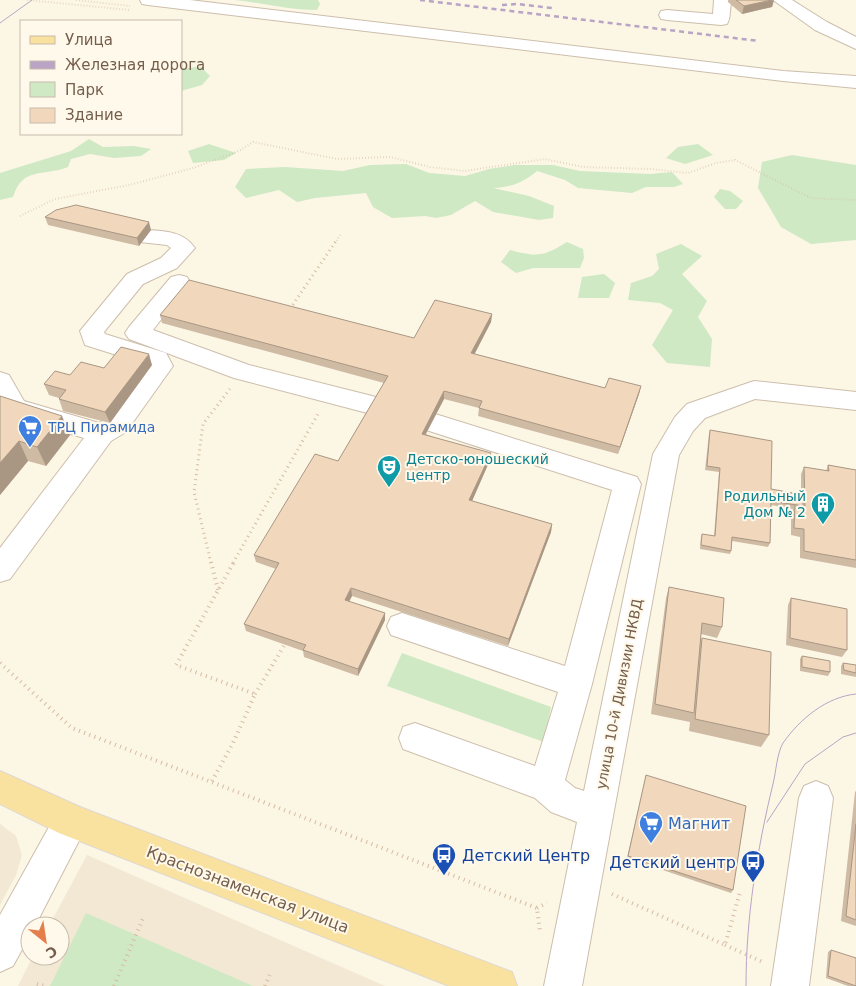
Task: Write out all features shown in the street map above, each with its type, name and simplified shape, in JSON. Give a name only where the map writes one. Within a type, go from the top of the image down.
[{"type":"main road","name":"Краснознаменская улица","points":[[0,787],[71,821],[498,986]]},
{"type":"street","points":[[148,0],[763,73],[856,82]]},
{"type":"street","points":[[667,15],[721,20],[722,1],[725,0]]},
{"type":"street","points":[[781,0],[821,26],[856,44]]},
{"type":"street","points":[[0,570],[102,434],[117,425],[161,366],[157,359],[94,339],[92,331],[135,279],[169,263],[184,248],[182,244],[174,240],[148,237]]},
{"type":"street","points":[[179,282],[137,332],[243,372],[376,406]]},
{"type":"street","points":[[0,381],[15,408],[102,434]]},
{"type":"street","name":"улица 10-й Дивизии НКВД","points":[[563,986],[581,884],[666,454],[684,424],[696,411],[754,390],[856,401]]},
{"type":"street","points":[[432,422],[627,484],[576,684],[546,786]]},
{"type":"street","points":[[402,626],[576,684]]},
{"type":"street","points":[[415,738],[546,786],[563,800],[596,813]]},
{"type":"street","points":[[790,986],[816,798]]},
{"type":"street","points":[[0,953],[71,821]]},
{"type":"path","points":[[20,216],[56,199],[129,185],[193,168],[239,151],[253,142],[337,159],[390,157],[430,168],[465,171],[545,159],[583,167],[650,168],[688,172],[716,163],[736,160],[811,198],[856,200]]},
{"type":"path","points":[[286,313],[340,236]]},
{"type":"path","points":[[218,590],[194,492],[203,424],[243,372]]},
{"type":"path","points":[[255,694],[176,665],[283,472],[330,394]]},
{"type":"path","points":[[212,781],[233,743],[255,694],[285,644]]},
{"type":"path","points":[[0,663],[72,728],[537,908],[581,884],[620,897],[725,945],[740,892]]},
{"type":"path","points":[[537,908],[540,929],[539,939]]},
{"type":"path","points":[[114,986],[144,916]]},
{"type":"path","points":[[265,986],[270,974]]},
{"type":"path","points":[[37,984],[46,986]]},
{"type":"shaded area","points":[[0,824],[16,836],[22,855],[16,875],[0,905]]},
{"type":"shaded area","points":[[87,855],[385,986],[18,986],[28,966],[70,966],[70,916],[54,916]]},
{"type":"green space","points":[[235,0],[318,0],[320,4],[317,10],[306,10]]},
{"type":"green space","points":[[201,67],[210,76],[202,85],[182,91],[182,68]]},
{"type":"green space","points":[[89,139],[103,147],[134,146],[151,149],[141,156],[114,158],[90,154],[71,159],[68,167],[28,177],[17,187],[13,197],[0,200],[0,173],[71,151]]},
{"type":"green space","points":[[209,144],[236,153],[224,160],[193,163],[188,151]]},
{"type":"green space","points":[[698,144],[713,155],[685,164],[666,158],[678,147]]},
{"type":"green space","points":[[792,155],[856,165],[856,240],[811,244],[781,227],[758,188],[762,162]]},
{"type":"green space","points":[[406,164],[429,173],[465,176],[489,169],[515,165],[553,165],[580,171],[650,174],[672,172],[683,184],[674,187],[646,187],[632,193],[578,188],[565,180],[537,171],[527,179],[516,184],[493,188],[529,196],[554,206],[553,218],[539,220],[493,212],[475,201],[451,215],[436,218],[425,216],[392,218],[373,207],[366,193],[315,198],[297,202],[279,190],[246,198],[235,187],[246,169],[285,167],[343,171],[370,165]]},
{"type":"green space","points":[[720,189],[730,191],[743,201],[736,209],[725,209],[714,197]]},
{"type":"green space","points":[[567,242],[583,249],[584,258],[580,268],[533,268],[516,273],[501,262],[510,250],[527,254],[540,254],[552,251]]},
{"type":"green space","points":[[681,244],[702,256],[682,274],[707,301],[698,317],[712,339],[710,367],[667,363],[652,345],[673,310],[660,303],[628,300],[631,283],[652,276],[659,269],[656,254]]},
{"type":"green space","points":[[604,274],[615,283],[609,298],[578,298],[582,277]]},
{"type":"green space","points":[[402,653],[551,707],[544,742],[387,686]]},
{"type":"green space","points":[[86,913],[253,986],[50,986],[60,966],[70,966],[70,945]]},
{"type":"building","points":[[736,0],[772,0],[744,6]]},
{"type":"building","points":[[76,205],[149,222],[137,238],[45,217],[56,210]]},
{"type":"building","name":"Детско-юношеский центр","points":[[189,280],[414,338],[435,300],[492,314],[471,353],[605,388],[609,378],[641,386],[620,447],[479,408],[482,401],[444,391],[422,434],[491,453],[469,500],[552,524],[509,639],[351,588],[345,600],[385,613],[358,669],[303,650],[306,645],[244,624],[279,563],[254,555],[315,454],[338,461],[388,376],[160,315]]},
{"type":"building","points":[[121,347],[149,354],[105,412],[59,399],[66,390],[44,384],[55,371],[70,375],[81,362],[104,368]]},
{"type":"building","points":[[0,396],[62,416],[37,447],[19,441],[0,463]]},
{"type":"building","points":[[710,430],[772,441],[771,489],[803,495],[803,506],[771,501],[770,543],[732,537],[731,551],[701,545],[702,534],[715,536],[720,468],[707,466]]},
{"type":"building","name":"Родильный Дом № 2","points":[[828,465],[856,470],[856,560],[804,551],[804,529],[794,528],[795,505],[805,506],[804,467],[829,471]]},
{"type":"building","points":[[669,587],[724,598],[722,627],[702,623],[694,713],[655,704]]},
{"type":"building","points":[[791,598],[847,609],[847,650],[790,638]]},
{"type":"building","points":[[702,638],[771,652],[769,735],[695,719]]},
{"type":"building","points":[[802,656],[830,661],[830,672],[802,667]]},
{"type":"building","points":[[843,663],[856,665],[856,673],[844,670]]},
{"type":"building","points":[[646,775],[746,806],[733,890],[628,856]]},
{"type":"building","points":[[856,824],[856,920],[846,916]]},
{"type":"building","points":[[831,950],[856,958],[856,986],[828,976]]},
{"type":"tram line","points":[[0,23],[32,0]]},
{"type":"tram line","points":[[746,986],[750,909],[762,834],[781,747],[797,726],[824,704],[856,694]]},
{"type":"tram line","points":[[767,822],[805,764],[843,737],[856,733]]},
{"type":"railway","points":[[420,0],[759,41]]},
{"type":"railway","points":[[502,5],[517,4],[552,8]]},
{"type":"place","name":"ТРЦ Пирамида","points":[[30,448]]},
{"type":"place","name":"Детско-юношеский центр","points":[[389,488]]},
{"type":"place","name":"Родильный Дом № 2","points":[[823,525]]},
{"type":"place","name":"Магнит","points":[[651,844]]},
{"type":"place","name":"Детский Центр","points":[[444,876]]},
{"type":"place","name":"Детский центр","points":[[753,883]]}]
